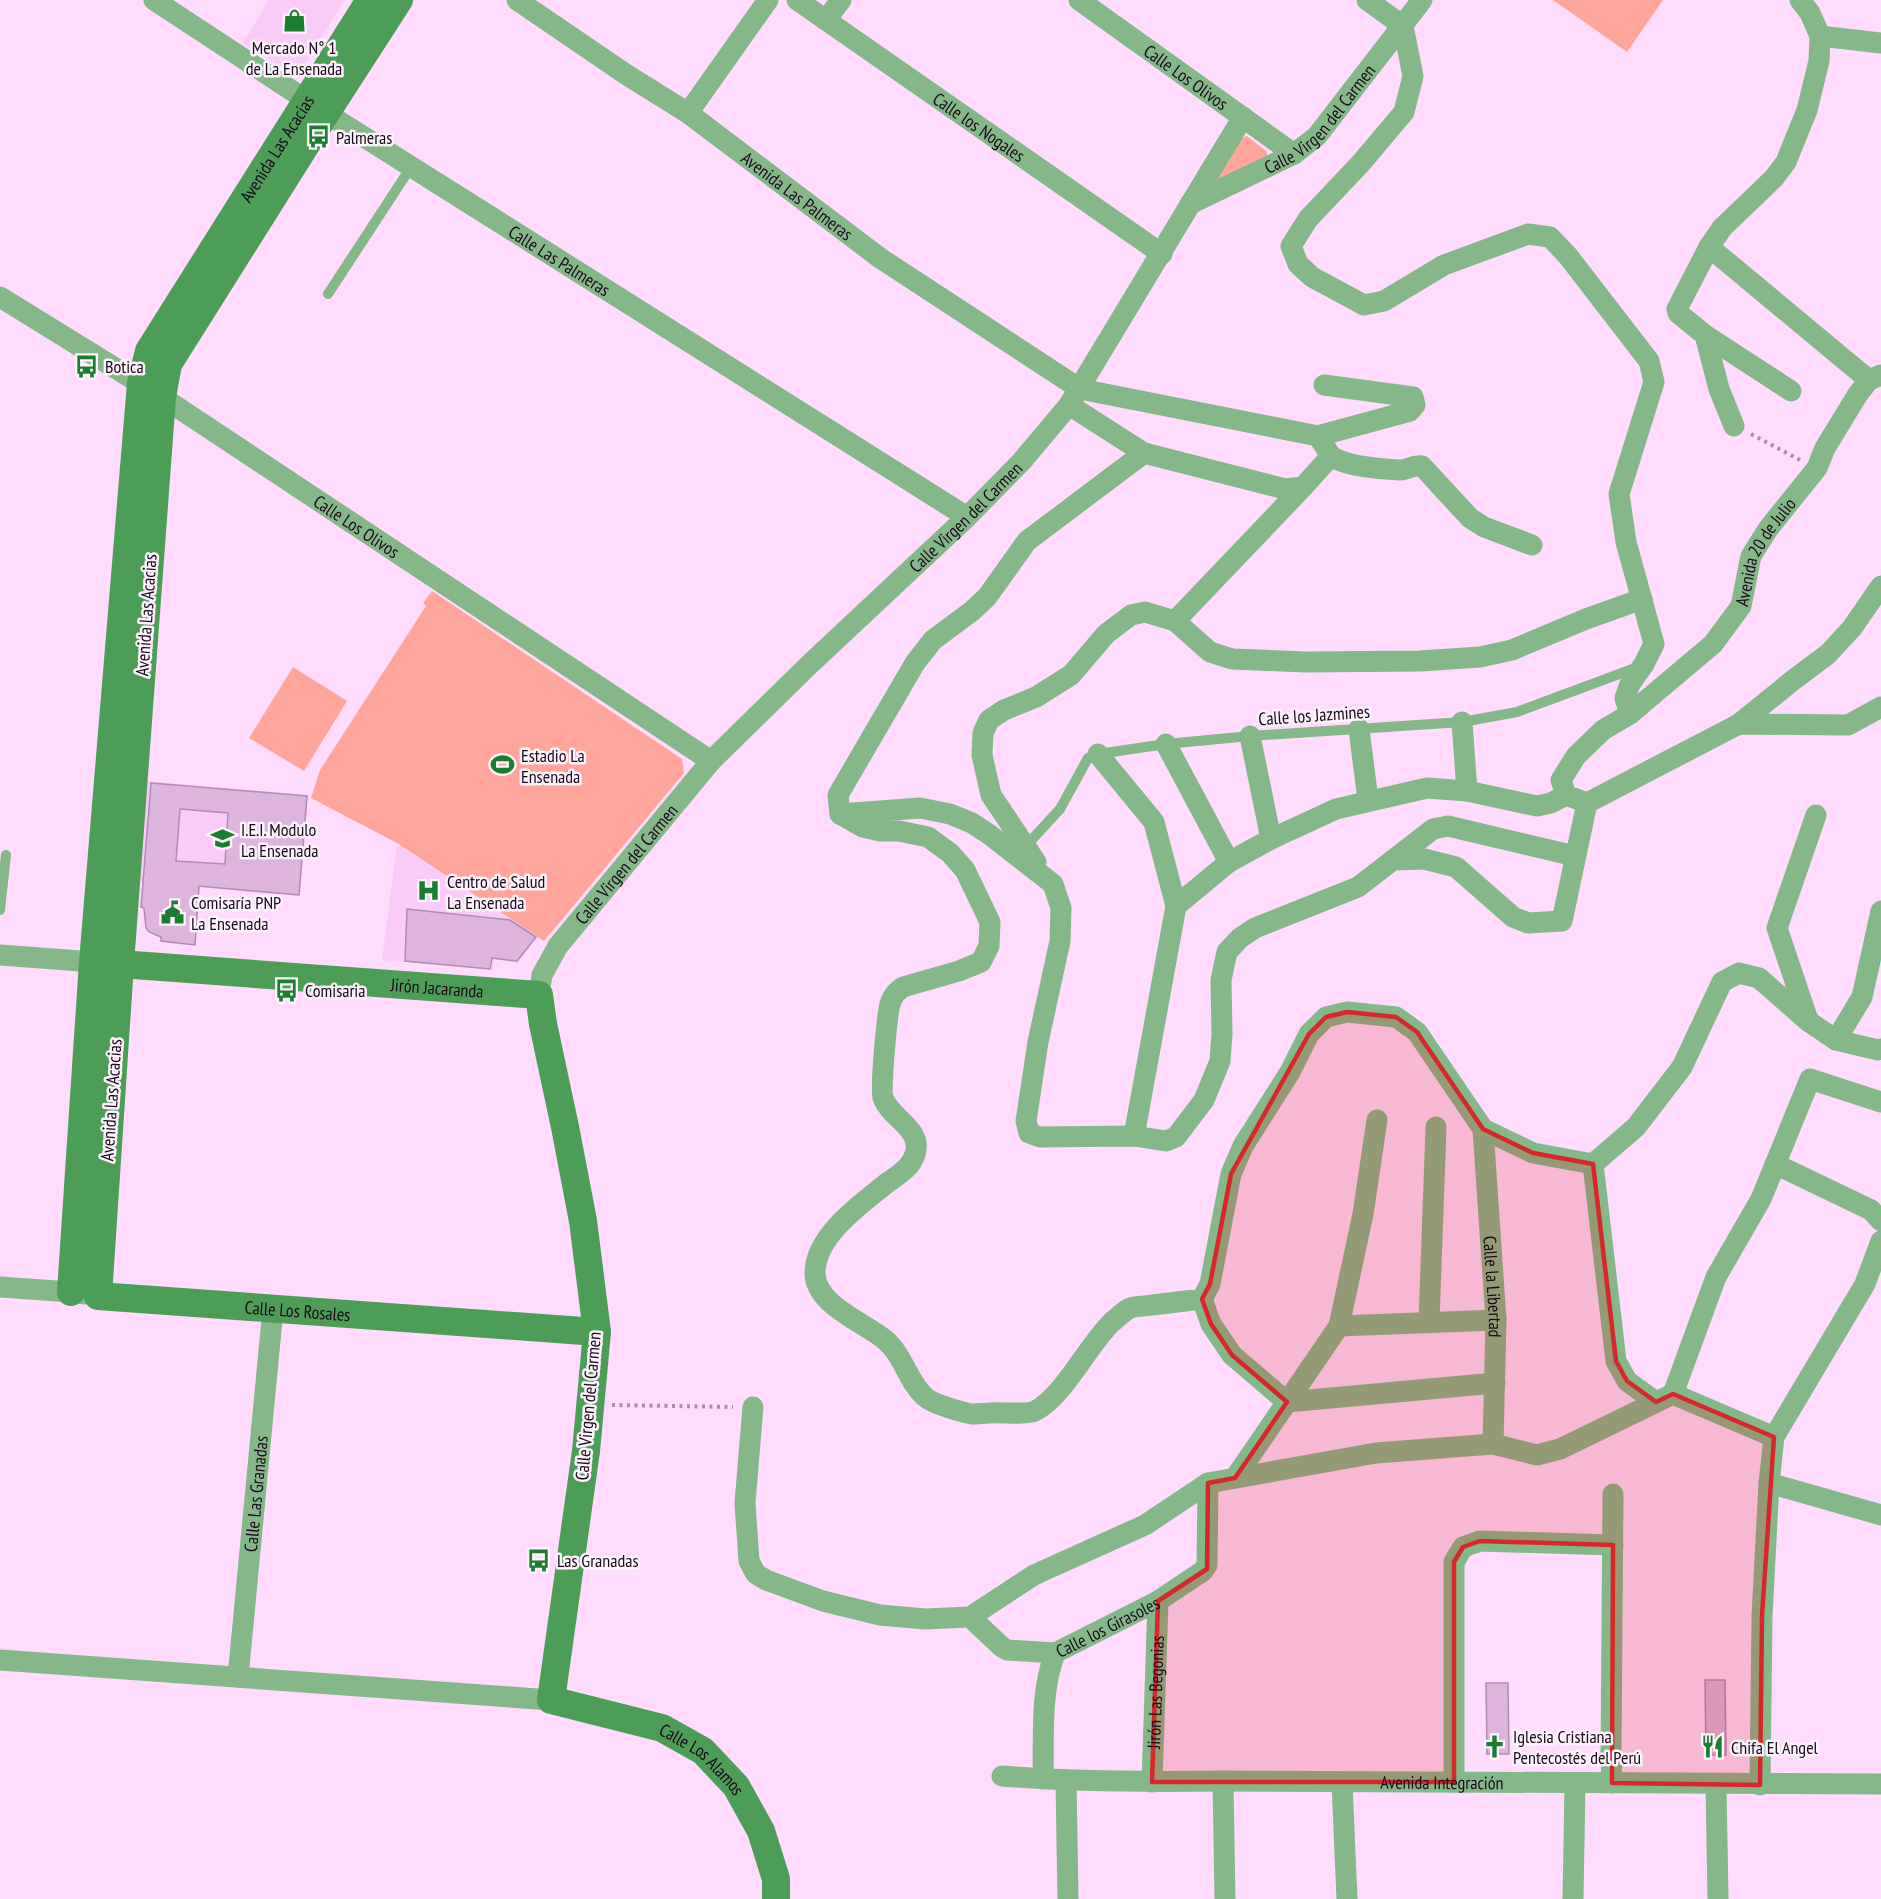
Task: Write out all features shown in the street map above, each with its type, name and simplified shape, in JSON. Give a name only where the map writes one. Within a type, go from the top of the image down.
[{"type":"street","name":"Calle Las Palmeras","points":[[154,0],[411,167],[967,517]]},
{"type":"street","name":"Avenida Las Acacias","points":[[84,1294],[106,963],[152,390],[316,106],[370,0]]},
{"type":"street","name":"Avenida Las Acacias","points":[[316,106],[399,0]]},
{"type":"street","name":"Avenida Las Palmeras","points":[[517,0],[627,75],[688,113],[880,258],[1075,397],[1144,453],[1286,489],[1303,487]]},
{"type":"street","points":[[688,113],[768,0]]},
{"type":"street","name":"Calle los Nogales","points":[[797,0],[1162,254]]},
{"type":"street","points":[[826,20],[841,0]]},
{"type":"street","name":"Calle Los Olivos","points":[[1079,0],[1294,154]]},
{"type":"street","points":[[1367,0],[1403,26],[1413,76],[1404,112],[1361,163],[1308,219],[1291,246],[1298,264],[1312,277],[1364,305],[1384,301],[1454,261],[1528,234],[1550,237],[1568,256],[1649,362],[1654,382],[1619,494],[1626,542],[1654,644],[1630,684],[1625,698],[1630,714]]},
{"type":"street","name":"Calle Virgen del Carmen","points":[[1189,204],[1294,154],[1317,136],[1422,0]]},
{"type":"street","points":[[1791,391],[1705,335],[1678,313],[1677,309],[1709,247],[1722,228],[1774,178],[1786,162],[1808,110],[1819,61],[1820,36],[1810,13],[1800,0]]},
{"type":"street","points":[[1820,36],[1881,43]]},
{"type":"street","name":"Calle Virgen del Carmen","points":[[552,1700],[586,1451],[597,1332],[583,1221],[566,1127],[543,1024],[540,995],[542,975],[558,946],[711,761],[810,664],[967,517],[1022,461],[1075,397],[1243,117]]},
{"type":"street","points":[[1709,247],[1875,377]]},
{"type":"street","name":"Calle Los Olivos","points":[[0,297],[152,390],[711,761]]},
{"type":"street","points":[[1705,335],[1719,389],[1734,426]]},
{"type":"street","name":"Avenida 20 de Julio","points":[[1566,795],[1561,780],[1576,756],[1603,730],[1630,714],[1713,644],[1741,606],[1751,556],[1768,529],[1817,468],[1825,448],[1858,394],[1875,377]]},
{"type":"street","points":[[1075,397],[1318,436],[1410,411],[1415,405],[1413,397],[1324,385]]},
{"type":"street","points":[[1318,436],[1331,456],[1348,464],[1402,470],[1422,466],[1470,518],[1484,527],[1532,545]]},
{"type":"street","points":[[840,814],[838,795],[915,663],[933,640],[987,597],[1027,541],[1144,453]]},
{"type":"street","points":[[1175,621],[1331,456]]},
{"type":"street","points":[[1176,906],[1229,862],[1271,839],[1336,809],[1368,800],[1427,788],[1467,791],[1537,806],[1551,803],[1566,795],[1587,803],[1739,724],[1835,648],[1881,586]]},
{"type":"street","points":[[1575,856],[1448,826],[1433,829],[1358,887],[1272,921],[1240,938],[1227,952],[1221,980],[1220,1061],[1204,1100],[1176,1137],[1166,1141],[1134,1136],[1040,1137],[1029,1133],[1026,1121],[1038,1042],[1060,941],[1061,908],[1053,884],[1025,847],[991,795],[982,754],[983,733],[989,720],[1004,710],[1036,697],[1071,675],[1106,634],[1131,615],[1145,612],[1175,621],[1210,652],[1232,659],[1306,662],[1420,661],[1480,657],[1512,650],[1586,619],[1642,600]]},
{"type":"street","points":[[1739,724],[1848,724],[1881,707]]},
{"type":"street","points":[[1462,722],[1467,791]]},
{"type":"street","points":[[1359,729],[1368,800]]},
{"type":"street","points":[[1250,736],[1271,839]]},
{"type":"street","points":[[1166,744],[1229,862]]},
{"type":"street","points":[[1098,754],[1154,822],[1176,906],[1134,1136]]},
{"type":"street","points":[[1393,860],[1424,858],[1456,867],[1513,917],[1528,923],[1562,921],[1587,803]]},
{"type":"street","points":[[840,814],[921,808],[950,814],[972,823],[990,835],[1053,884]]},
{"type":"street","points":[[840,814],[863,827],[928,837],[950,853],[965,870],[990,921],[989,946],[981,962],[959,971],[903,987],[895,992],[890,1003],[882,1096],[892,1112],[914,1136],[917,1146],[908,1167],[860,1205],[832,1233],[820,1252],[815,1274],[821,1293],[837,1308],[893,1347],[914,1383],[926,1398],[973,1414],[1033,1412],[1057,1391],[1105,1329],[1129,1309],[1202,1299]]},
{"type":"street","points":[[1808,1021],[1777,928],[1816,815]]},
{"type":"street","points":[[1836,1040],[1862,997],[1881,911]]},
{"type":"street","points":[[0,955],[106,963]]},
{"type":"street","name":"Jirón Jacaranda","points":[[106,963],[540,995]]},
{"type":"street","points":[[1593,1164],[1636,1127],[1682,1067],[1722,982],[1740,973],[1759,978],[1808,1021],[1836,1040],[1881,1049]]},
{"type":"street","points":[[1495,1383],[1287,1402],[1232,1355],[1211,1324],[1202,1299],[1210,1284],[1231,1174],[1244,1146],[1290,1072],[1309,1034],[1326,1017],[1347,1012],[1396,1017],[1417,1032],[1483,1129],[1533,1153],[1593,1164]]},
{"type":"street","points":[[753,1407],[745,1503],[749,1561],[756,1574],[766,1580],[823,1601],[880,1615],[925,1619],[970,1617],[1034,1575],[1145,1525],[1208,1483],[1376,1453],[1493,1444],[1536,1455],[1560,1449],[1664,1398],[1716,1277],[1761,1199],[1810,1079],[1881,1102]]},
{"type":"street","points":[[1235,1478],[1339,1326],[1363,1214],[1377,1120]]},
{"type":"street","points":[[1429,1322],[1436,1127]]},
{"type":"street","name":"Calle la Libertad","points":[[1483,1129],[1496,1320],[1493,1444]]},
{"type":"street","points":[[1593,1164],[1616,1361],[1627,1381],[1664,1398],[1774,1437]]},
{"type":"street","points":[[1775,1164],[1871,1210],[1881,1221]]},
{"type":"street","points":[[1760,1785],[1762,1616],[1769,1483],[1774,1437],[1865,1284],[1881,1241]]},
{"type":"street","name":"Calle Los Rosales","points":[[0,1287],[597,1332]]},
{"type":"street","name":"Calle Las Granadas","points":[[238,1677],[273,1309]]},
{"type":"street","points":[[1339,1326],[1496,1320]]},
{"type":"street","name":"Calle los Girasoles","points":[[1043,1779],[1045,1694],[1047,1676],[1054,1653],[1158,1601],[1206,1568],[1208,1483]]},
{"type":"street","points":[[1769,1483],[1881,1515]]},
{"type":"street","points":[[1612,1783],[1613,1494]]},
{"type":"street","points":[[1454,1782],[1454,1562],[1463,1547],[1480,1541],[1613,1545]]},
{"type":"street","name":"Jirón Las Begonias","points":[[1152,1782],[1158,1601]]},
{"type":"street","points":[[970,1617],[1007,1650],[1054,1653]]},
{"type":"street","points":[[0,1660],[552,1700]]},
{"type":"street","name":"Calle Los Alamos","points":[[552,1700],[662,1728],[703,1751],[736,1786],[760,1832],[776,1879],[776,1899]]},
{"type":"street","name":"Avenida Integración","points":[[1002,1776],[1152,1782],[1881,1784]]},
{"type":"street","points":[[1066,1780],[1068,1899]]},
{"type":"street","points":[[1223,1781],[1225,1899]]},
{"type":"street","points":[[1342,1782],[1347,1899]]},
{"type":"street","points":[[1574,1899],[1575,1784]]},
{"type":"street","points":[[1716,1784],[1718,1899]]},
{"type":"lane","points":[[328,294],[411,167]]},
{"type":"lane","name":"Calle los Jazmines","points":[[1098,754],[1166,744],[1250,736],[1462,722],[1517,712],[1644,664]]},
{"type":"lane","points":[[1025,847],[1060,809],[1089,758],[1098,754]]},
{"type":"lane","points":[[0,910],[6,855]]},
{"type":"path","points":[[1734,426],[1817,468]]},
{"type":"path","points":[[590,1405],[753,1407]]},
{"type":"highlighted area","points":[[1347,1012],[1396,1017],[1417,1032],[1483,1129],[1533,1153],[1593,1164],[1616,1361],[1627,1381],[1656,1402],[1673,1394],[1774,1437],[1762,1616],[1760,1785],[1612,1783],[1613,1545],[1480,1541],[1463,1547],[1454,1562],[1454,1782],[1152,1782],[1158,1601],[1207,1569],[1208,1483],[1235,1478],[1287,1402],[1232,1355],[1211,1324],[1202,1299],[1210,1284],[1231,1174],[1309,1034],[1326,1017]]},
{"type":"shaded area","name":"Mercado N° 1 de La Ensenada","points":[[269,0],[345,0],[297,77],[243,43]]},
{"type":"shaded area","points":[[1553,0],[1663,0],[1627,52]]},
{"type":"shaded area","points":[[1247,136],[1267,152],[1267,156],[1216,183],[1221,160],[1243,137]]},
{"type":"shaded area","name":"Estadio La Ensenada","points":[[432,591],[682,759],[684,773],[544,941],[397,843],[311,798],[320,770],[426,606],[423,603]]},
{"type":"shaded area","points":[[293,667],[347,701],[304,771],[249,738]]},
{"type":"shaded area","name":"I.E.I. Modulo La Ensenada","points":[[146,781],[308,795],[300,896],[138,882]]},
{"type":"shaded area","name":"Centro de Salud La Ensenada","points":[[397,844],[538,937],[518,963],[494,959],[493,970],[382,960]]},
{"type":"building","name":"I.E.I. Modulo La Ensenada","points":[[151,783],[307,796],[299,895],[199,886],[195,945],[161,941],[161,937],[149,932],[146,928],[144,908],[141,907]],"holes":[[[180,809],[228,813],[225,864],[176,861]]]},
{"type":"building","points":[[407,909],[510,920],[536,937],[517,961],[492,958],[490,969],[405,961]]},
{"type":"building","points":[[1705,1680],[1725,1680],[1726,1755],[1706,1755]]},
{"type":"building","points":[[1486,1683],[1508,1683],[1509,1754],[1487,1754]]},
{"type":"place","name":"Mercado N° 1 de La Ensenada","points":[[294,21]]},
{"type":"place","name":"Palmeras","points":[[318,137]]},
{"type":"place","name":"Botica","points":[[87,366]]},
{"type":"place","name":"Estadio La Ensenada","points":[[503,765]]},
{"type":"place","name":"I.E.I. Modulo La Ensenada","points":[[223,839]]},
{"type":"place","name":"Centro de Salud La Ensenada","points":[[429,891]]},
{"type":"place","name":"Comisaría PNP La Ensenada","points":[[173,912]]},
{"type":"place","name":"Comisaria","points":[[287,990]]},
{"type":"place","name":"Las Granadas","points":[[539,1560]]},
{"type":"place","name":"Iglesia Cristiana Pentecostés del Perú","points":[[1495,1746]]},
{"type":"place","name":"Chifa El Angel","points":[[1713,1747]]}]
